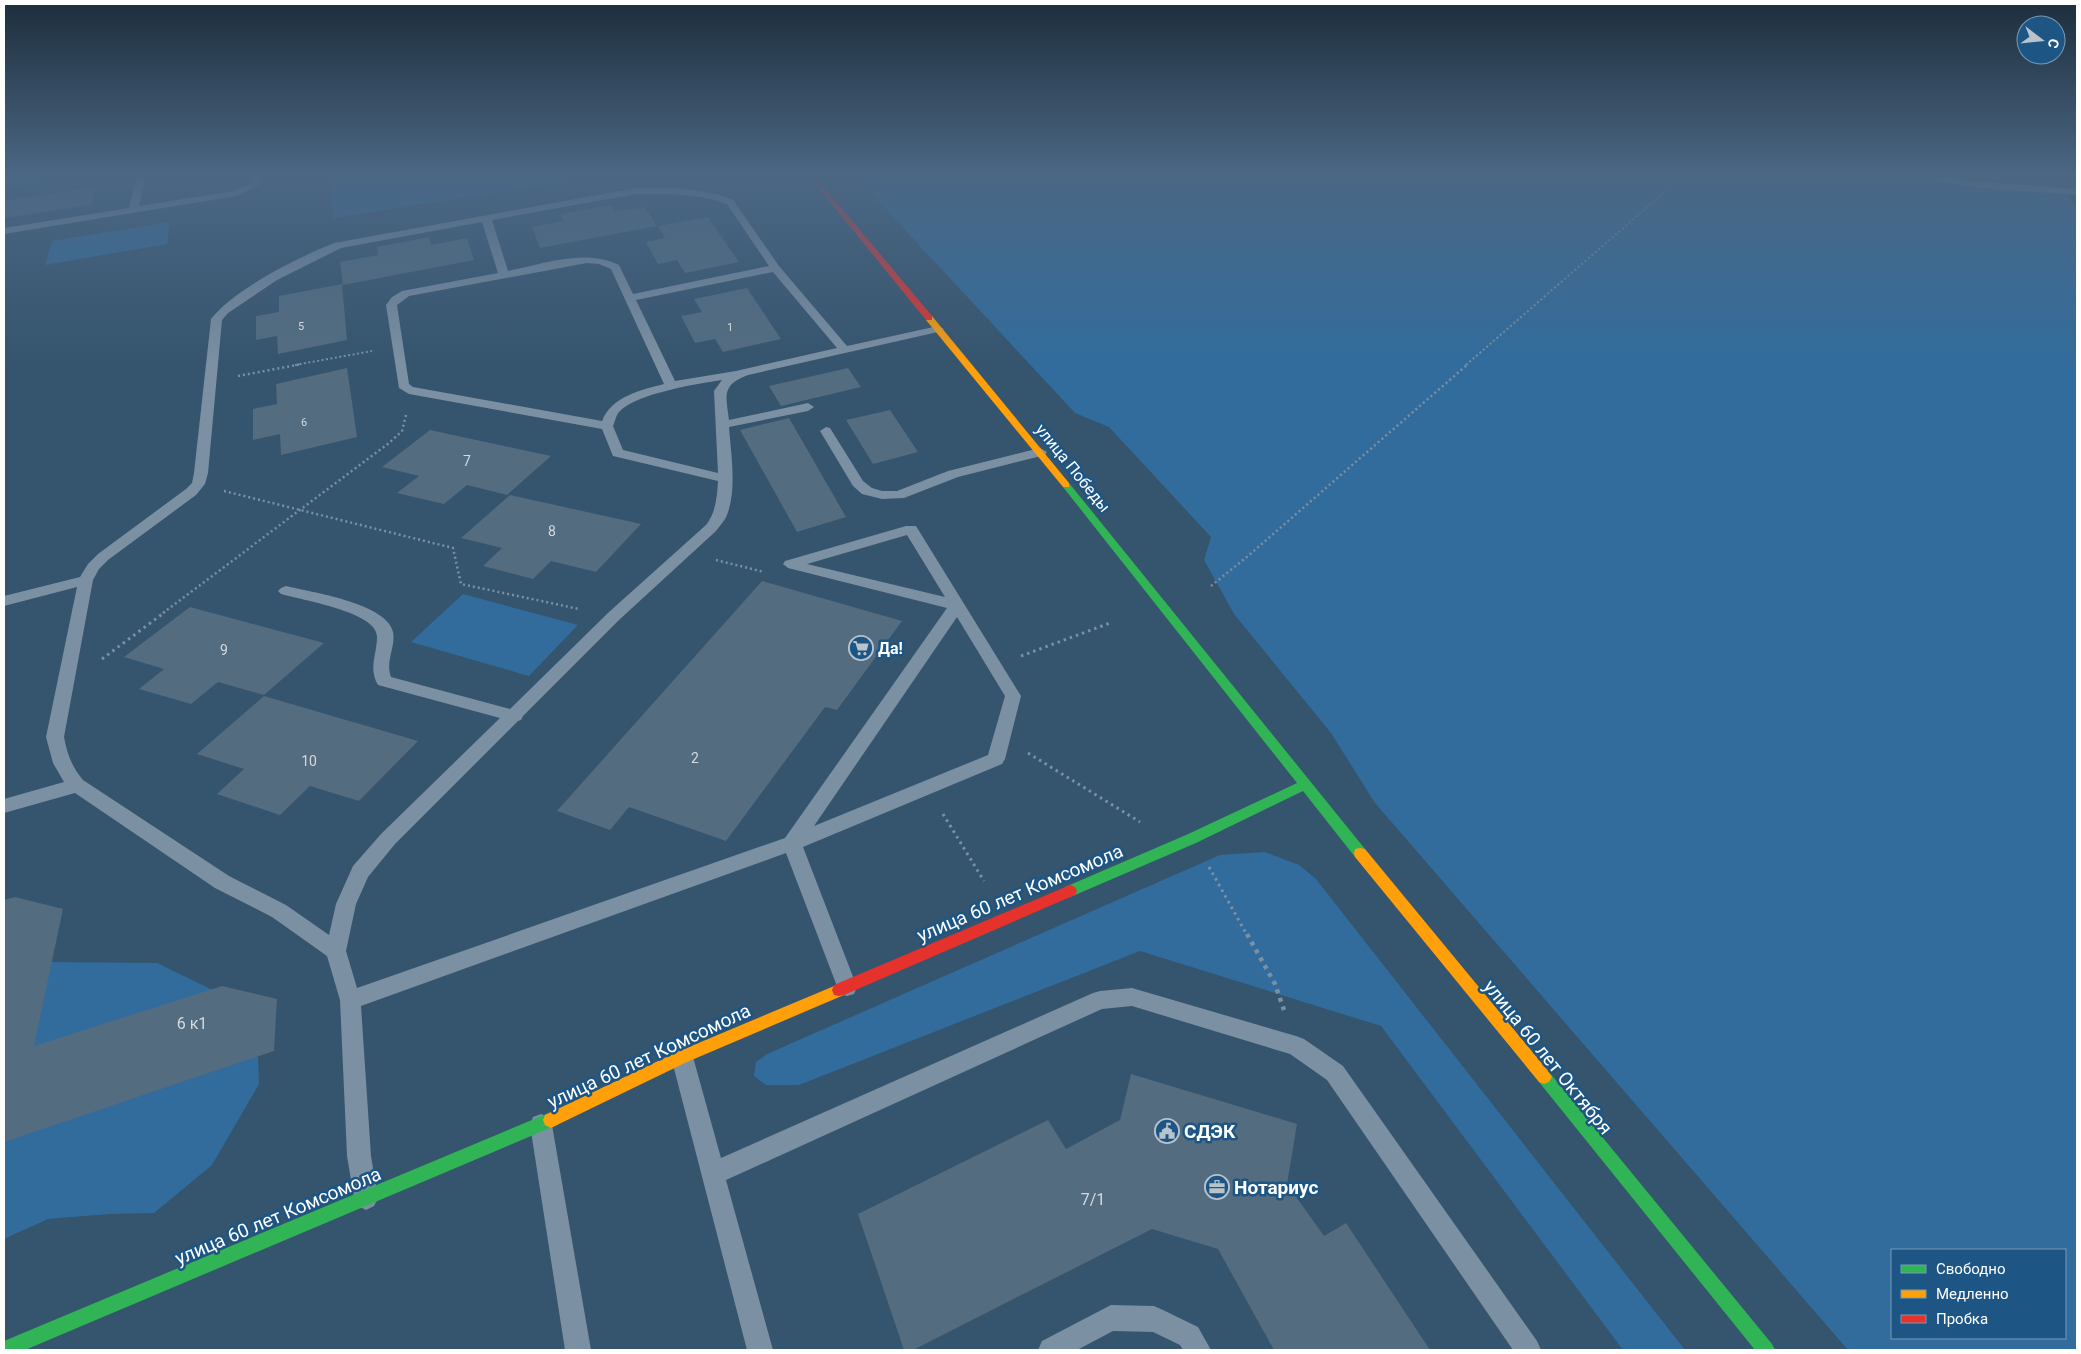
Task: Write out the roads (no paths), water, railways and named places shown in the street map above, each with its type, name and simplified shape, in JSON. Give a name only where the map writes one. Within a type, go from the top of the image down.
[{"type":"street","name":"улица Победы","points":[[863,238],[1040,452],[1305,785]]},
{"type":"street","name":"улица 60 лет Комсомола","points":[[4,1350],[541,1125],[682,1057],[1191,839],[1305,785]]},
{"type":"street","name":"улица 60 лет Октября","points":[[1305,785],[1766,1350]]},
{"type":"lane","points":[[336,951],[279,911],[222,882],[77,785],[64,770],[57,753],[55,737],[86,580],[93,567],[103,557],[191,492],[198,484],[217,319],[221,312],[237,300],[326,249],[373,238]]},
{"type":"lane","points":[[492,238],[504,274]]},
{"type":"lane","points":[[755,238],[775,268],[844,350]]},
{"type":"lane","points":[[607,426],[420,394],[409,390],[403,385],[391,305],[396,299],[406,293],[594,259],[615,267],[672,387]]},
{"type":"lane","points":[[630,298],[775,268]]},
{"type":"lane","points":[[724,478],[699,475],[691,470],[618,454],[607,426],[614,410],[630,398],[672,387],[938,328]]},
{"type":"lane","points":[[366,1198],[359,1156],[350,1000],[336,951],[346,904],[360,872],[388,839],[515,716],[614,616],[711,528],[720,516],[723,504],[724,478],[720,391],[724,383],[733,376],[744,372]]},
{"type":"lane","points":[[722,425],[808,407]]},
{"type":"lane","points":[[826,431],[858,483],[867,491],[882,495],[899,495],[953,474],[1040,452]]},
{"type":"lane","points":[[350,1000],[792,843],[996,759],[1013,696],[958,605],[911,529],[790,564],[958,605]]},
{"type":"lane","points":[[4,601],[86,580]]},
{"type":"lane","points":[[286,592],[364,612],[378,619],[385,629],[380,669],[384,681],[515,716]]},
{"type":"lane","points":[[792,843],[958,605]]},
{"type":"lane","points":[[4,806],[77,785]]},
{"type":"lane","points":[[792,843],[847,987]]},
{"type":"lane","points":[[712,1174],[1100,1000],[1132,997],[1296,1046],[1334,1073],[1528,1350]]},
{"type":"lane","points":[[682,1057],[760,1350]]},
{"type":"lane","points":[[541,1125],[578,1350]]},
{"type":"lane","points":[[1051,1350],[1111,1318],[1154,1318],[1189,1336],[1198,1350]]},
{"type":"place","name":"Да!","points":[[861,648]]},
{"type":"place","name":"СДЭК","points":[[1167,1131]]},
{"type":"place","name":"Нотариус","points":[[1217,1187]]}]
